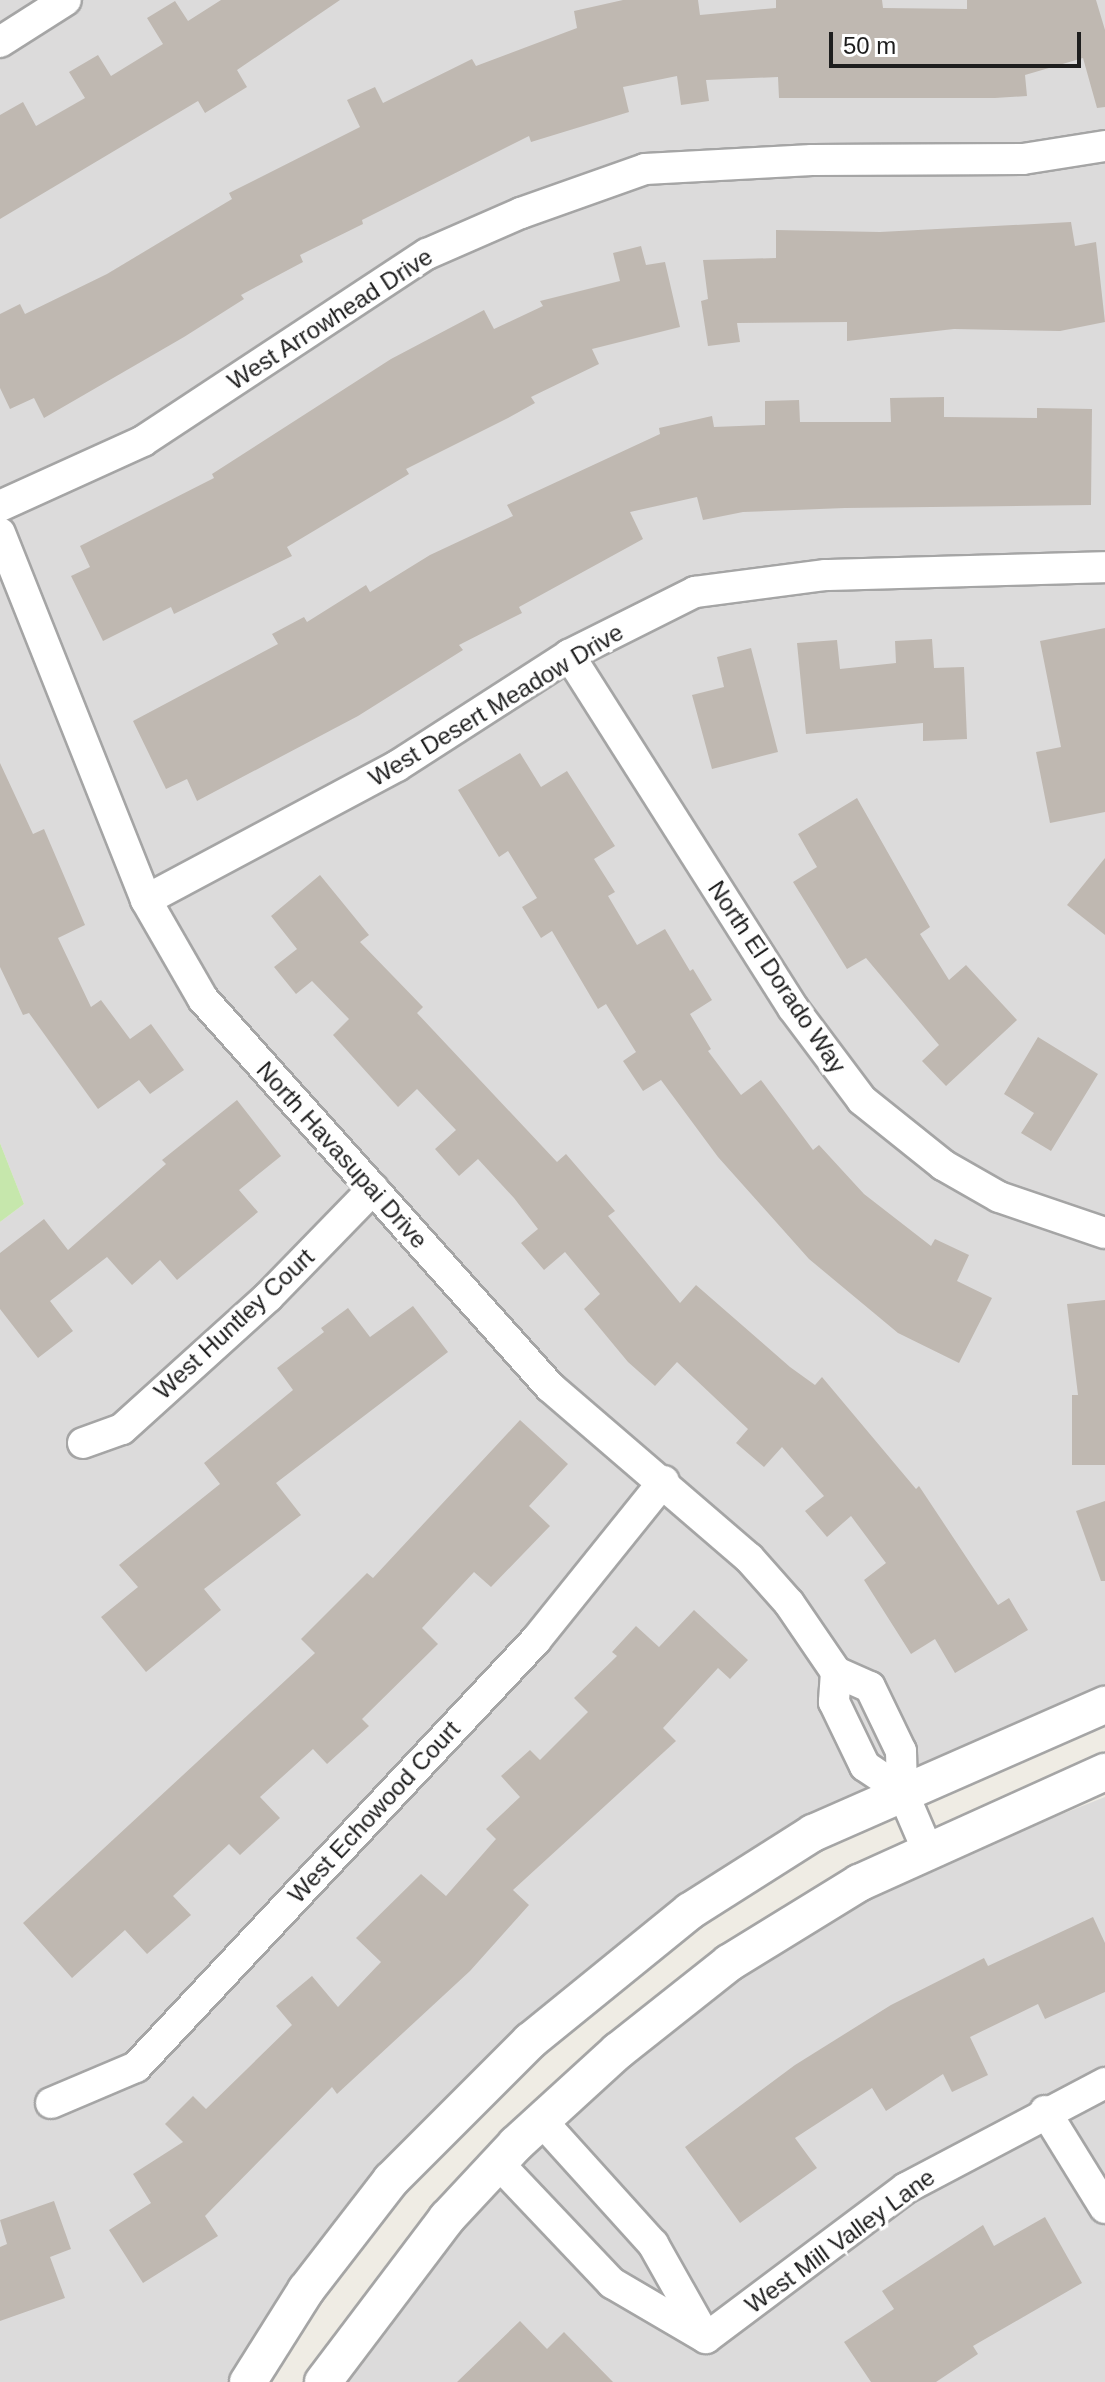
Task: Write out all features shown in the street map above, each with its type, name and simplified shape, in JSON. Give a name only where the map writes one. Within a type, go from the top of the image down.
[{"type":"street","points":[[0,42],[66,0]]},
{"type":"street","name":"West Arrowhead Drive","points":[[0,506],[143,441],[427,254],[521,213],[645,169],[812,160],[1023,159],[1105,146]]},
{"type":"street","name":"North Havasupai Drive","points":[[0,533],[146,900],[203,999],[550,1387],[664,1481],[749,1558],[789,1603],[836,1672],[834,1702],[865,1766],[902,1791]]},
{"type":"street","name":"West Desert Meadow Drive","points":[[146,900],[397,766],[569,655],[695,592],[826,575],[1105,567]]},
{"type":"street","name":"North El Dorado Way","points":[[569,655],[793,1008],[862,1100],[943,1165],[999,1197],[1105,1233]]},
{"type":"street","name":"West Huntley Court","points":[[83,1443],[122,1429],[268,1297],[373,1189]]},
{"type":"street","name":"West Echowood Court","points":[[51,2103],[136,2067],[536,1640],[664,1481]]},
{"type":"street","points":[[248,2382],[306,2290],[391,2180],[530,2041],[690,1911],[813,1833],[902,1791],[1105,1705]]},
{"type":"street","points":[[323,2382],[447,2218],[540,2119],[729,1963],[859,1883],[927,1849],[1105,1772]]},
{"type":"street","points":[[902,1791],[927,1849]]},
{"type":"street","name":"West Mill Valley Lane","points":[[706,2338],[906,2188],[1045,2111],[1105,2083]]},
{"type":"street","points":[[1045,2111],[1105,2208]]},
{"type":"street","points":[[540,2119],[653,2244],[706,2338]]},
{"type":"street","points":[[498,2163],[612,2283],[706,2338]]},
{"type":"shaded area","points":[[0,0],[1105,0],[1105,1687],[820,1809],[726,1867],[587,1968],[454,2093],[347,2210],[227,2382],[0,2382],[0,1222],[24,1204],[0,1143]]},
{"type":"shaded area","points":[[1105,1797],[1105,2382],[345,2382],[466,2227],[589,2097],[675,2027],[815,1928],[953,1857]]},
{"type":"green space","points":[[0,1143],[24,1204],[0,1222]]},
{"type":"building","points":[[221,0],[340,0],[237,70],[247,87],[205,113],[198,101],[0,219],[0,115],[23,102],[36,126],[85,98],[69,72],[98,55],[111,76],[163,44],[147,18],[175,1],[188,21]]},
{"type":"building","points":[[623,0],[698,0],[700,15],[776,8],[776,0],[882,0],[883,8],[967,9],[967,0],[1096,0],[1105,30],[1105,107],[1097,108],[1083,58],[1025,75],[1027,96],[779,98],[778,77],[706,80],[709,101],[681,105],[677,76],[623,87],[629,112],[531,142],[529,136],[362,220],[363,224],[300,255],[303,262],[241,295],[244,299],[184,337],[44,418],[34,398],[10,409],[0,388],[0,314],[20,304],[25,314],[107,274],[232,199],[229,193],[360,127],[347,100],[375,87],[383,103],[472,59],[476,66],[577,28],[574,11]]},
{"type":"building","points":[[1071,222],[1075,246],[1096,242],[1105,322],[1060,331],[954,329],[847,341],[847,322],[737,323],[740,342],[708,346],[701,301],[708,299],[703,260],[776,258],[776,230],[880,232]]},
{"type":"building","points":[[641,246],[646,265],[665,262],[680,327],[592,349],[599,364],[531,397],[535,403],[508,418],[406,469],[409,474],[287,547],[292,556],[174,614],[171,607],[103,641],[71,576],[90,567],[80,546],[214,478],[212,474],[391,359],[484,310],[494,329],[543,306],[540,301],[620,281],[613,253]]},
{"type":"building","points":[[944,397],[944,417],[1037,418],[1037,408],[1092,409],[1091,505],[845,508],[743,512],[703,520],[697,497],[630,512],[643,539],[519,607],[522,613],[459,645],[463,650],[358,716],[197,801],[187,779],[166,789],[133,721],[278,644],[272,634],[304,617],[307,622],[366,585],[370,592],[430,555],[513,516],[507,505],[660,434],[659,428],[712,416],[714,427],[765,425],[765,401],[799,400],[800,422],[891,422],[890,398]]},
{"type":"building","points":[[1105,628],[1105,812],[1050,823],[1036,752],[1061,747],[1040,641]]},
{"type":"building","points":[[932,639],[934,668],[964,667],[967,739],[923,741],[923,723],[806,734],[797,643],[837,640],[840,669],[896,663],[895,641]]},
{"type":"building","points":[[751,648],[778,752],[712,769],[692,695],[724,687],[717,657]]},
{"type":"building","points":[[520,753],[541,787],[567,771],[615,846],[594,859],[615,892],[608,896],[637,945],[665,929],[690,971],[693,969],[712,1000],[690,1014],[711,1049],[708,1051],[741,1095],[761,1080],[813,1150],[819,1145],[864,1194],[931,1246],[935,1239],[969,1255],[957,1281],[992,1298],[959,1363],[898,1333],[809,1259],[718,1157],[661,1080],[643,1091],[623,1061],[636,1052],[606,1004],[598,1009],[552,931],[541,938],[522,907],[537,898],[508,851],[499,857],[458,790]]},
{"type":"building","points":[[0,763],[33,834],[44,829],[85,925],[58,938],[91,1007],[101,1000],[130,1039],[151,1024],[184,1070],[150,1094],[139,1080],[98,1109],[29,1013],[23,1015],[0,967]]},
{"type":"building","points":[[857,798],[930,927],[920,934],[949,980],[966,965],[1017,1020],[946,1086],[922,1061],[939,1045],[866,958],[847,969],[793,882],[817,867],[798,834]]},
{"type":"building","points":[[1105,858],[1105,935],[1067,905]]},
{"type":"building","points":[[320,875],[369,935],[360,942],[423,1007],[417,1013],[557,1162],[566,1154],[615,1211],[608,1216],[680,1303],[696,1285],[790,1367],[815,1385],[822,1377],[916,1489],[919,1486],[998,1605],[1009,1598],[1028,1630],[955,1673],[935,1639],[911,1654],[864,1580],[886,1563],[851,1516],[827,1537],[805,1511],[824,1496],[782,1447],[764,1467],[736,1443],[748,1429],[677,1362],[655,1386],[628,1362],[584,1309],[600,1294],[565,1252],[544,1270],[521,1243],[538,1229],[514,1198],[478,1159],[459,1176],[435,1149],[456,1130],[417,1089],[398,1107],[333,1035],[349,1019],[312,981],[296,994],[274,967],[297,949],[271,916]]},
{"type":"building","points":[[1038,1037],[1098,1074],[1051,1151],[1021,1133],[1034,1113],[1004,1094]]},
{"type":"building","points":[[237,1100],[281,1156],[239,1190],[258,1212],[177,1280],[160,1260],[132,1285],[107,1257],[50,1301],[73,1331],[38,1358],[0,1309],[0,1253],[44,1219],[68,1250],[166,1164],[162,1160]]},
{"type":"building","points":[[1105,1300],[1105,1465],[1072,1465],[1072,1395],[1078,1395],[1067,1304]]},
{"type":"building","points":[[413,1306],[448,1352],[276,1483],[301,1515],[204,1589],[221,1610],[146,1672],[101,1617],[138,1587],[119,1565],[220,1484],[204,1463],[293,1390],[277,1368],[324,1332],[321,1328],[348,1308],[370,1337]]},
{"type":"building","points":[[520,1420],[568,1464],[529,1506],[550,1526],[491,1587],[474,1572],[422,1628],[438,1644],[362,1719],[369,1726],[327,1764],[313,1749],[260,1797],[280,1818],[240,1855],[229,1844],[173,1896],[191,1915],[147,1954],[125,1930],[72,1978],[23,1923],[315,1653],[301,1639],[367,1573],[373,1578]]},
{"type":"building","points":[[1105,1501],[1105,1581],[1101,1581],[1076,1511]]},
{"type":"building","points":[[694,1610],[748,1660],[730,1679],[718,1668],[663,1728],[676,1741],[513,1890],[529,1905],[470,1971],[337,2094],[332,2087],[205,2216],[218,2236],[143,2283],[109,2230],[151,2203],[133,2174],[183,2142],[165,2124],[193,2096],[206,2109],[292,2025],[276,2006],[312,1976],[338,2007],[381,1962],[356,1938],[421,1874],[446,1896],[496,1839],[486,1829],[520,1797],[501,1776],[530,1750],[540,1760],[588,1712],[574,1698],[617,1656],[612,1652],[636,1626],[659,1647]]},
{"type":"building","points":[[1093,1917],[1105,1943],[1105,1992],[1045,2019],[1038,2004],[970,2037],[988,2075],[952,2092],[943,2074],[886,2111],[872,2088],[795,2138],[817,2168],[740,2223],[685,2147],[795,2065],[891,2005],[984,1958],[988,1966]]},
{"type":"building","points":[[54,2201],[71,2249],[50,2257],[65,2298],[0,2321],[0,2247],[7,2244],[0,2220]]},
{"type":"building","points":[[1045,2217],[1082,2283],[973,2346],[978,2354],[936,2382],[871,2382],[844,2342],[894,2309],[882,2291],[983,2225],[994,2246]]},
{"type":"building","points":[[520,2321],[547,2349],[564,2332],[613,2382],[457,2382]]}]
